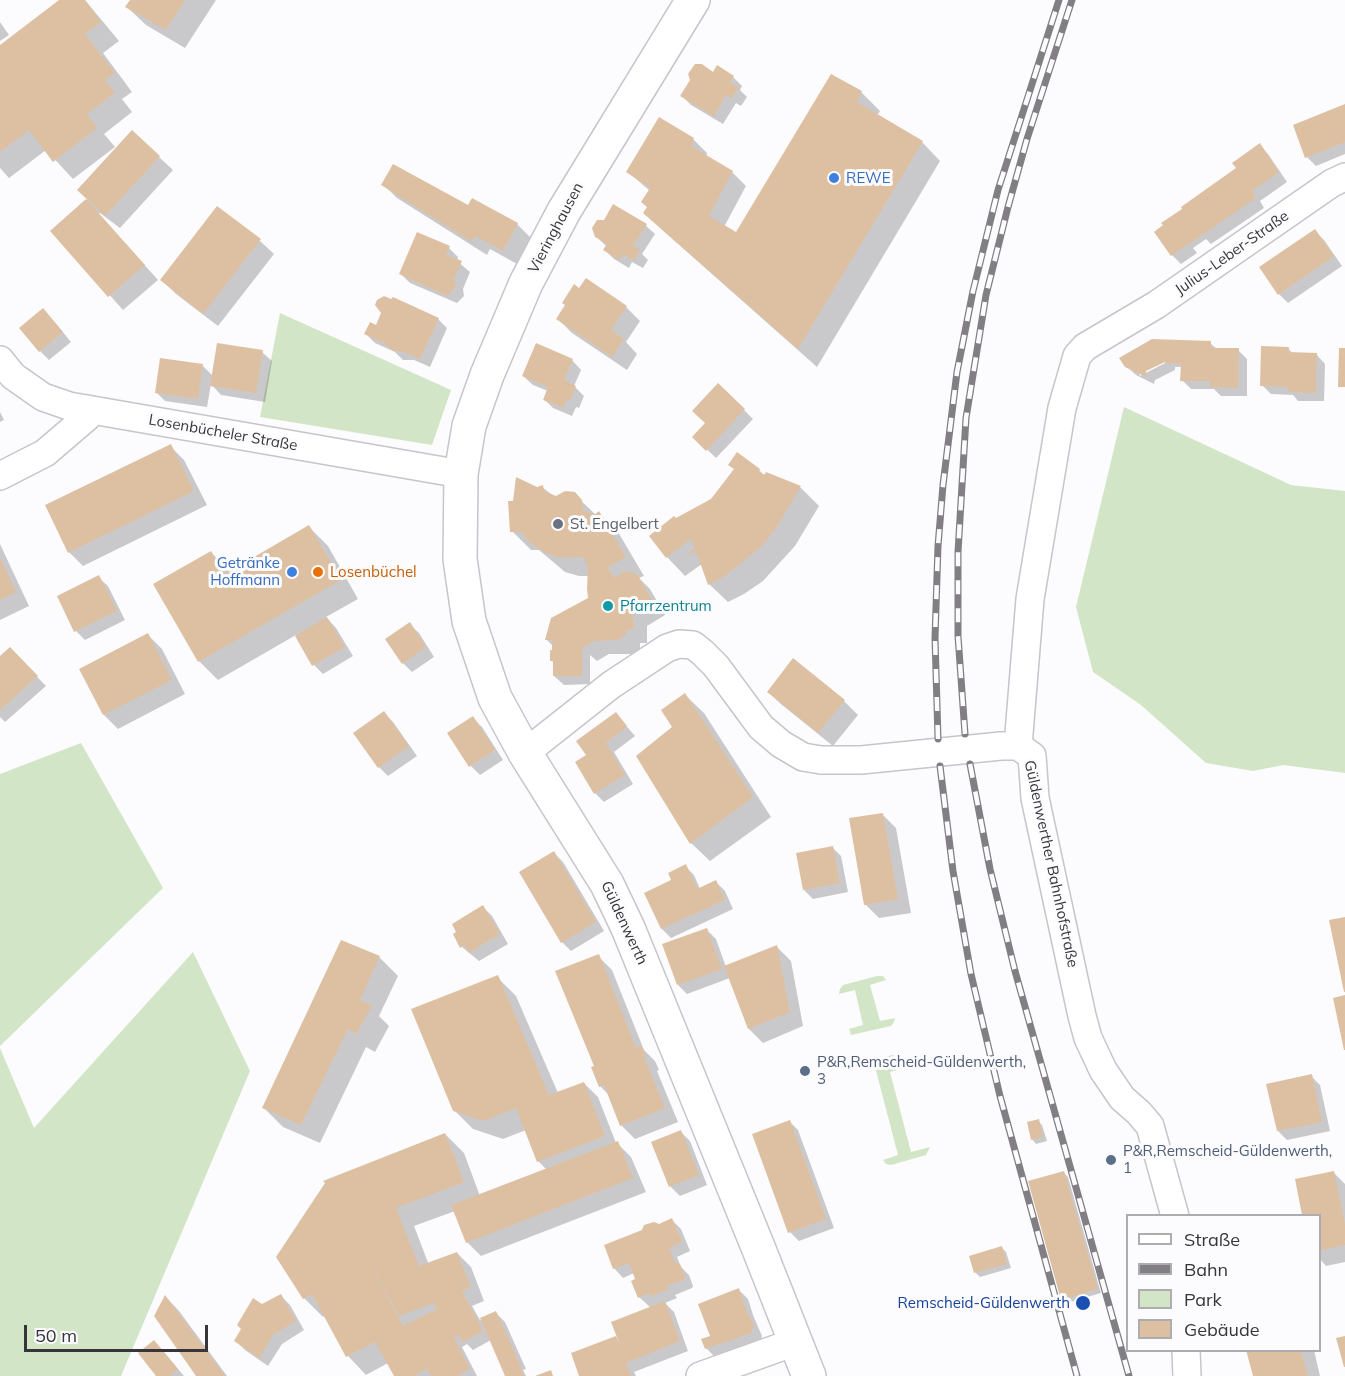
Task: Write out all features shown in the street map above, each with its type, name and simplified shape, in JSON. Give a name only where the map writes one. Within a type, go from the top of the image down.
[{"type":"main road","name":"Vieringhausen","points":[[460,474],[469,426],[487,375],[526,284],[580,183],[693,0]]},
{"type":"main road","name":"Güldenwerth","points":[[460,474],[460,559],[469,621],[495,698],[525,753],[607,884],[628,928],[808,1376]]},
{"type":"street","name":"Julius-Leber-Straße","points":[[1018,746],[1030,599],[1062,408],[1077,356],[1085,347],[1156,305],[1332,183],[1345,177]]},
{"type":"street","name":"Losenbücheler Straße","points":[[0,360],[13,376],[43,398],[87,409],[460,474]]},
{"type":"street","points":[[0,476],[45,453],[87,417],[87,409]]},
{"type":"street","name":"Güldenwerther Bahnhofstraße","points":[[525,753],[611,685],[667,648],[679,644],[693,645],[703,653],[716,666],[761,727],[781,744],[803,757],[861,760],[1018,746],[1032,756],[1035,798],[1088,1038],[1102,1070],[1122,1098],[1150,1126],[1175,1214]]},
{"type":"street","points":[[700,1376],[795,1342]]},
{"type":"street","points":[[1186,1352],[1187,1376]]},
{"type":"green space","points":[[280,313],[451,390],[432,445],[260,417]]},
{"type":"green space","points":[[1124,407],[1291,485],[1345,491],[1345,773],[1283,765],[1253,771],[1206,763],[1141,705],[1093,672],[1076,607]]},
{"type":"green space","points":[[81,743],[163,888],[0,1046],[0,774]]},
{"type":"green space","points":[[193,952],[250,1071],[121,1376],[0,1376],[0,1048],[34,1128]]},
{"type":"green space","points":[[883,976],[886,980],[870,985],[880,1021],[895,1018],[894,1022],[891,1026],[851,1035],[849,1029],[863,1025],[855,990],[839,994],[840,989],[843,985]]},
{"type":"green space","points":[[892,1055],[906,1059],[908,1067],[890,1072],[911,1152],[930,1147],[926,1155],[891,1165],[886,1164],[883,1160],[898,1155],[875,1067],[859,1070],[860,1065],[866,1062]]},
{"type":"building","points":[[59,0],[85,0],[101,22],[85,34],[115,73],[105,80],[115,93],[87,114],[97,128],[53,162],[29,130],[0,152],[0,45]]},
{"type":"building","points":[[130,0],[185,0],[166,30],[125,7]]},
{"type":"building","points":[[695,64],[702,64],[713,72],[717,65],[734,76],[730,82],[740,88],[732,98],[726,95],[715,117],[680,96],[690,80],[688,74]]},
{"type":"building","name":"REWE","points":[[831,74],[862,91],[857,102],[923,141],[798,349],[643,213],[647,207],[641,202],[650,188],[626,172],[659,117],[694,138],[691,146],[733,171],[709,216],[736,232]]},
{"type":"building","points":[[1345,104],[1345,142],[1305,158],[1293,125]]},
{"type":"building","points":[[132,130],[160,156],[105,216],[77,190]]},
{"type":"building","points":[[1260,143],[1279,172],[1252,191],[1256,198],[1171,256],[1154,232],[1163,225],[1161,223],[1236,168],[1232,163]]},
{"type":"building","points":[[393,164],[468,205],[472,198],[518,223],[503,251],[475,236],[472,242],[381,185]]},
{"type":"building","points":[[86,199],[145,265],[108,297],[50,231]]},
{"type":"building","points":[[613,204],[647,224],[633,246],[640,249],[634,261],[623,254],[619,260],[603,250],[607,244],[595,237],[592,228],[597,220],[604,220]]},
{"type":"building","points":[[217,206],[261,239],[203,314],[160,280]]},
{"type":"building","points":[[1315,229],[1334,256],[1278,295],[1259,267]]},
{"type":"building","points":[[417,232],[450,246],[446,255],[462,261],[454,279],[456,287],[447,296],[399,274]]},
{"type":"building","points":[[586,278],[627,306],[611,330],[624,339],[612,357],[556,319],[565,305],[562,303],[574,284],[579,288]]},
{"type":"building","points":[[384,296],[391,299],[393,297],[439,318],[420,359],[404,352],[393,351],[384,343],[364,334],[370,322],[376,325],[381,313],[375,305],[377,300]]},
{"type":"building","points":[[43,308],[63,332],[39,352],[19,328]]},
{"type":"building","points":[[1152,339],[1211,341],[1211,348],[1239,348],[1238,388],[1210,387],[1210,381],[1180,381],[1181,364],[1165,362],[1146,371],[1146,377],[1125,367],[1119,358]]},
{"type":"building","points":[[217,343],[263,350],[256,393],[210,386]]},
{"type":"building","points":[[536,343],[573,359],[564,380],[576,386],[570,400],[567,399],[563,408],[543,400],[548,387],[522,376]]},
{"type":"building","points":[[1261,346],[1289,347],[1288,352],[1317,353],[1316,393],[1288,392],[1288,387],[1260,386]]},
{"type":"building","points":[[1339,348],[1345,348],[1345,387],[1338,387]]},
{"type":"building","points":[[160,358],[203,364],[198,399],[155,393]]},
{"type":"building","points":[[718,383],[745,409],[706,451],[692,437],[705,423],[692,411]]},
{"type":"building","points":[[171,444],[194,491],[68,553],[45,505]]},
{"type":"building","points":[[737,452],[760,469],[759,471],[764,475],[766,472],[801,486],[777,527],[762,546],[725,576],[708,585],[696,551],[689,554],[688,552],[695,549],[691,539],[666,558],[649,536],[674,516],[676,518],[711,499],[734,469],[728,465]]},
{"type":"building","points":[[516,477],[537,487],[543,485],[544,491],[556,496],[565,491],[575,492],[582,500],[583,510],[594,515],[599,511],[626,557],[608,567],[614,578],[625,571],[637,574],[652,601],[633,612],[634,629],[626,630],[626,635],[618,640],[594,641],[582,648],[582,676],[553,676],[553,661],[550,661],[552,640],[545,640],[551,618],[588,598],[588,566],[583,557],[560,558],[545,553],[528,541],[522,532],[510,532],[508,501],[513,501]]},
{"type":"building","points":[[309,525],[341,580],[198,662],[153,584],[211,551],[225,574]]},
{"type":"building","points":[[0,557],[16,592],[0,600]]},
{"type":"building","points":[[99,575],[117,611],[74,632],[57,596]]},
{"type":"building","points":[[327,617],[345,647],[312,666],[295,636]]},
{"type":"building","points":[[410,622],[426,647],[402,664],[385,639]]},
{"type":"building","points":[[148,633],[172,680],[103,715],[79,669]]},
{"type":"building","points":[[10,647],[38,676],[0,710],[0,656]]},
{"type":"building","points":[[793,658],[845,700],[818,733],[767,692]]},
{"type":"building","points":[[685,693],[753,797],[690,844],[636,756],[672,727],[661,710]]},
{"type":"building","points":[[384,711],[409,746],[378,768],[353,733]]},
{"type":"building","points":[[616,712],[627,726],[606,743],[625,775],[594,794],[575,762],[586,755],[576,741]]},
{"type":"building","points":[[473,716],[495,750],[469,767],[447,733]]},
{"type":"building","points":[[883,813],[898,899],[864,905],[849,818]]},
{"type":"building","points":[[833,846],[840,883],[803,890],[796,853]]},
{"type":"building","points":[[554,851],[596,922],[561,943],[519,872]]},
{"type":"building","points":[[686,864],[697,889],[716,880],[725,900],[661,929],[644,893],[671,880],[668,873]]},
{"type":"building","points":[[483,905],[500,934],[469,953],[464,945],[460,948],[453,934],[456,932],[452,924]]},
{"type":"building","points":[[1345,917],[1345,992],[1344,992],[1329,920]]},
{"type":"building","points":[[707,928],[722,969],[677,985],[662,944]]},
{"type":"building","points":[[341,940],[380,956],[360,1000],[372,1006],[356,1034],[348,1029],[301,1125],[262,1108]]},
{"type":"building","points":[[777,945],[790,1012],[748,1029],[724,966]]},
{"type":"building","points":[[599,954],[636,1048],[641,1045],[646,1056],[644,1057],[665,1108],[620,1126],[604,1085],[599,1087],[591,1067],[594,1066],[555,971]]},
{"type":"building","points":[[498,975],[549,1095],[584,1082],[605,1136],[537,1162],[516,1108],[484,1121],[453,1111],[411,1009]]},
{"type":"building","points":[[1345,995],[1345,1050],[1344,1050],[1333,998]]},
{"type":"building","points":[[1312,1074],[1322,1122],[1277,1131],[1266,1084]]},
{"type":"building","points":[[1039,1119],[1043,1137],[1031,1140],[1027,1122]]},
{"type":"building","points":[[790,1120],[826,1219],[788,1233],[752,1134]]},
{"type":"building","points":[[681,1130],[699,1175],[669,1187],[651,1142]]},
{"type":"building","points":[[445,1133],[464,1182],[396,1208],[419,1266],[457,1252],[471,1287],[462,1291],[483,1331],[463,1342],[458,1335],[454,1337],[470,1369],[457,1376],[431,1376],[427,1369],[414,1376],[394,1376],[375,1342],[346,1357],[312,1294],[303,1299],[276,1257],[325,1183],[323,1181]],"holes":[[[362,1250],[399,1316],[434,1303],[437,1309],[403,1326]]]},
{"type":"building","points":[[618,1141],[633,1178],[466,1243],[451,1205]]},
{"type":"building","points":[[1064,1171],[1098,1289],[1061,1300],[1028,1181]]},
{"type":"building","points":[[1334,1171],[1345,1224],[1345,1245],[1321,1251],[1321,1214],[1302,1214],[1295,1179]]},
{"type":"building","points":[[672,1218],[682,1242],[669,1248],[675,1263],[680,1264],[685,1276],[683,1280],[667,1286],[669,1289],[638,1298],[631,1281],[635,1279],[629,1263],[613,1269],[604,1245],[642,1230],[644,1225],[654,1222],[659,1224]]},
{"type":"building","points":[[1002,1246],[1007,1264],[974,1273],[969,1256]]},
{"type":"building","points":[[739,1288],[754,1326],[751,1333],[705,1349],[701,1339],[710,1336],[698,1304]]},
{"type":"building","points":[[281,1294],[296,1321],[273,1335],[259,1358],[234,1341],[241,1329],[237,1325],[253,1298],[262,1304]]},
{"type":"building","points":[[165,1295],[225,1376],[196,1376],[154,1316]]},
{"type":"building","points":[[665,1301],[680,1341],[626,1363],[631,1376],[579,1376],[571,1353],[616,1336],[625,1358],[611,1322]]},
{"type":"building","points":[[496,1311],[524,1376],[505,1376],[480,1318]]},
{"type":"building","points":[[1345,1336],[1345,1367],[1344,1367],[1336,1338]]},
{"type":"building","points":[[154,1340],[178,1369],[170,1376],[156,1376],[138,1353]]},
{"type":"building","points":[[1247,1352],[1302,1352],[1308,1376],[1253,1376]]},
{"type":"building","points":[[551,1370],[553,1376],[535,1376]]},
{"type":"railway","points":[[938,739],[935,638],[938,546],[957,372],[973,291],[998,190],[1059,0]]},
{"type":"railway","points":[[965,734],[958,636],[958,552],[966,418],[986,295],[1008,207],[1027,139],[1072,0]]},
{"type":"railway","points":[[970,764],[990,869],[1015,971],[1129,1376]]},
{"type":"railway","points":[[940,766],[953,871],[971,974],[1000,1096],[1077,1376]]},
{"type":"place","name":"REWE","points":[[834,178]]},
{"type":"place","name":"St. Engelbert","points":[[558,524]]},
{"type":"place","name":"Getränke Hoffmann","points":[[292,572]]},
{"type":"place","name":"Losenbüchel","points":[[318,572]]},
{"type":"place","name":"Pfarrzentrum","points":[[608,606]]},
{"type":"place","name":"P&R,Remscheid-Güldenwerth, 3","points":[[805,1071]]},
{"type":"place","name":"P&R,Remscheid-Güldenwerth, 1","points":[[1111,1160]]},
{"type":"place","name":"Remscheid-Güldenwerth","points":[[1083,1303]]}]
